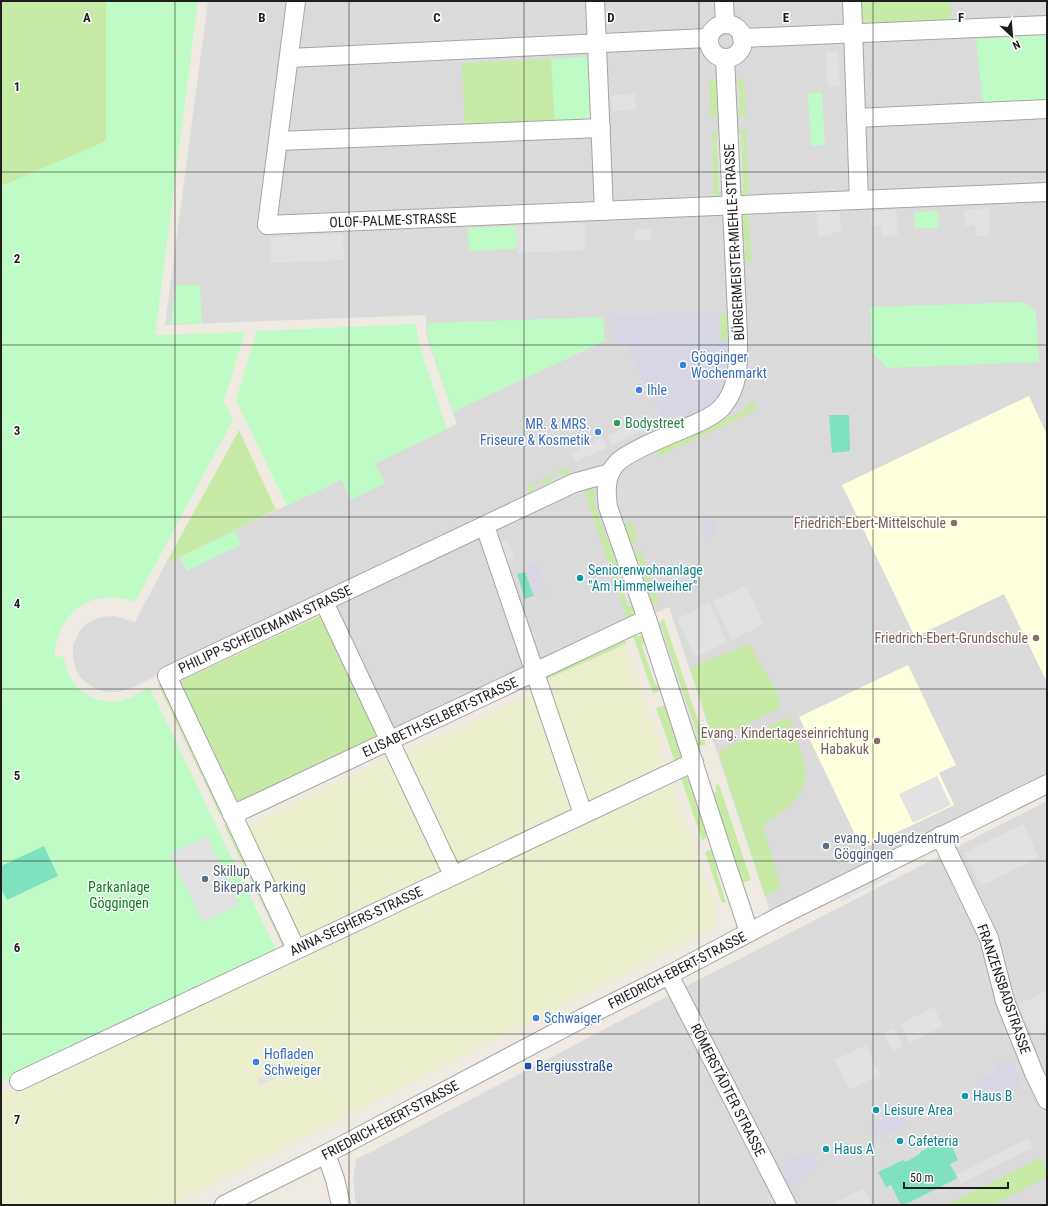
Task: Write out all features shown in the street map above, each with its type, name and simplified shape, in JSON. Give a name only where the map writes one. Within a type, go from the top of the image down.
[{"type":"street","points":[[595,1],[604,211]]},
{"type":"street","points":[[724,1],[724,24]]},
{"type":"street","points":[[852,1],[860,200]]},
{"type":"street","name":"OLOF-PALME-STRASSE","points":[[296,3],[267,225],[1047,192]]},
{"type":"street","points":[[724,24],[735,26],[739,30],[742,38],[742,46],[740,51],[736,55],[725,58],[714,54],[708,38],[714,28],[724,24]]},
{"type":"street","points":[[742,38],[1047,25]]},
{"type":"street","points":[[289,58],[708,38]]},
{"type":"street","name":"BÜRGERMEISTER-MIEHLE-STRASSE","points":[[610,473],[616,463],[627,456],[705,419],[722,407],[732,392],[737,379],[738,336],[725,58]]},
{"type":"street","points":[[856,118],[1047,109]]},
{"type":"street","points":[[278,142],[601,128]]},
{"type":"street","points":[[610,473],[606,493],[608,507],[647,619],[694,762],[722,854],[749,932]]},
{"type":"street","name":"PHILIPP-SCHEIDEMANN-STRASSE","points":[[296,949],[167,676],[579,481],[610,473]]},
{"type":"street","points":[[485,526],[583,814]]},
{"type":"street","points":[[324,602],[453,875]]},
{"type":"street","name":"ELISABETH-SELBERT-STRASSE","points":[[232,814],[647,619]]},
{"type":"street","name":"ANNA-SEGHERS-STRASSE","points":[[19,1081],[694,762]]},
{"type":"street","name":"FRIEDRICH-EBERT-STRASSE","points":[[224,1205],[326,1154],[749,932],[1047,784]]},
{"type":"street","name":"FRANZENSBADSTRASSE","points":[[940,836],[990,938],[1005,1001],[1034,1073],[1047,1100]]},
{"type":"street","name":"RÖMERSTÄDTER STRASSE","points":[[669,975],[787,1205]]},
{"type":"street","points":[[326,1154],[335,1179],[341,1205]]},
{"type":"shaded area","points":[[208,1],[1047,1],[1047,772],[770,912],[669,607],[392,734],[327,595],[129,689],[118,692],[107,692],[96,689],[80,677],[75,667],[73,655],[73,646],[79,632],[85,625],[95,619],[103,617],[114,616],[135,622],[166,563],[457,424],[427,338],[426,315],[165,325]]},
{"type":"shaded area","points":[[826,52],[838,52],[840,86],[828,87]]},
{"type":"shaded area","points":[[635,94],[636,110],[612,111],[611,95]]},
{"type":"shaded area","points":[[736,132],[741,134],[743,190],[739,192]]},
{"type":"shaded area","points":[[722,133],[724,193],[719,191],[717,135]]},
{"type":"shaded area","points":[[830,207],[830,212],[840,212],[841,232],[831,233],[831,236],[818,237],[816,208]]},
{"type":"shaded area","points":[[989,208],[990,235],[976,236],[975,225],[965,226],[964,210]]},
{"type":"shaded area","points":[[896,210],[898,235],[882,236],[881,226],[871,226],[870,212]]},
{"type":"shaded area","points":[[585,223],[586,250],[518,253],[516,226]]},
{"type":"shaded area","points":[[635,229],[650,229],[651,240],[635,241]]},
{"type":"shaded area","points":[[343,234],[344,260],[271,263],[270,237]]},
{"type":"shaded area","points":[[719,312],[721,340],[729,340],[729,366],[724,385],[715,399],[703,410],[666,428],[627,344],[615,344],[614,316]]},
{"type":"shaded area","name":"Friedrich-Ebert-Mittelschule","points":[[1029,396],[1047,435],[1047,682],[1004,594],[915,637],[842,485]]},
{"type":"shaded area","points":[[637,421],[641,431],[612,445],[607,436]]},
{"type":"shaded area","points":[[602,438],[607,448],[575,462],[571,453]]},
{"type":"shaded area","points":[[708,519],[714,522],[717,528],[714,534],[708,537],[702,534],[699,528],[702,522]]},
{"type":"shaded area","points":[[508,540],[515,558],[503,562],[497,544]]},
{"type":"shaded area","points":[[536,562],[543,583],[536,587],[546,590],[544,594],[542,593],[534,596],[525,572],[528,571],[526,565]]},
{"type":"shaded area","points":[[619,563],[633,605],[628,606],[616,567]]},
{"type":"shaded area","points":[[746,586],[764,624],[732,640],[713,601]]},
{"type":"shaded area","points":[[709,603],[727,642],[695,657],[677,619]]},
{"type":"shaded area","points":[[656,627],[661,628],[698,737],[694,740]]},
{"type":"shaded area","points":[[626,644],[667,768],[593,800],[585,797],[545,680]]},
{"type":"shaded area","name":"Evang. Kindertageseinrichtung Habakuk","points":[[908,665],[956,765],[939,773],[954,805],[862,849],[799,717]]},
{"type":"shaded area","points":[[530,695],[533,697],[568,796],[569,806],[563,816],[456,867],[402,754]]},
{"type":"shaded area","points":[[389,757],[445,871],[309,937],[301,936],[293,932],[245,827]]},
{"type":"shaded area","points":[[937,776],[951,805],[913,823],[899,794]]},
{"type":"shaded area","points":[[671,779],[717,912],[714,928],[172,1205],[1,1205],[1,1095]]},
{"type":"shaded area","points":[[1047,801],[1047,1205],[356,1205],[353,1179],[356,1159],[698,980]]},
{"type":"shaded area","points":[[1023,824],[1039,857],[981,886],[964,853]]},
{"type":"shaded area","name":"Skillup Bikepark Parking","points":[[207,836],[239,905],[203,922],[170,854]]},
{"type":"shaded area","points":[[890,871],[892,876],[841,902],[839,898]]},
{"type":"shaded area","points":[[1047,990],[1047,1031],[1034,1037],[1018,1005]]},
{"type":"shaded area","points":[[934,1007],[943,1026],[910,1043],[900,1024]]},
{"type":"shaded area","points":[[893,1028],[903,1046],[893,1052],[883,1033]]},
{"type":"shaded area","points":[[866,1045],[880,1075],[850,1090],[835,1060]]},
{"type":"shaded area","points":[[1004,1061],[1006,1067],[1013,1063],[1022,1083],[1017,1086],[1018,1088],[1008,1093],[1005,1089],[983,1099],[976,1086],[982,1083],[981,1080],[996,1072],[994,1066]]},
{"type":"shaded area","points":[[275,1064],[287,1068],[292,1077],[277,1077],[260,1086],[257,1080],[273,1072],[270,1066]]},
{"type":"shaded area","points":[[899,1105],[908,1123],[877,1139],[869,1125],[883,1118],[881,1114]]},
{"type":"shaded area","points":[[1028,1138],[1033,1147],[961,1184],[956,1175]]},
{"type":"shaded area","points":[[806,1152],[807,1155],[812,1152],[819,1166],[799,1178],[801,1183],[791,1188],[790,1185],[787,1186],[779,1171],[786,1161],[784,1157],[787,1155],[790,1160]]},
{"type":"shaded area","points":[[864,1188],[872,1205],[835,1205],[834,1203]]},
{"type":"green space","points":[[1,1],[106,1],[106,141],[1,331]]},
{"type":"green space","name":"Parkanlage Göggingen","points":[[106,1],[198,1],[155,335],[245,332],[224,401],[233,420],[135,602],[119,598],[105,598],[80,606],[70,615],[62,626],[57,640],[54,656],[64,657],[67,670],[73,682],[84,693],[98,700],[113,702],[121,701],[150,688],[277,952],[1,1082],[1,186],[106,141]]},
{"type":"green space","points":[[858,1],[951,1],[951,24],[866,26],[859,17]]},
{"type":"green space","points":[[1047,35],[1047,103],[983,105],[976,39]]},
{"type":"green space","points":[[589,57],[595,110],[590,119],[582,123],[555,125],[551,59]]},
{"type":"green space","points":[[551,59],[555,125],[465,128],[462,63]]},
{"type":"green space","points":[[734,79],[744,79],[746,116],[736,117],[736,112],[740,109],[739,83],[734,81]]},
{"type":"green space","points":[[719,80],[720,117],[711,118],[709,81]]},
{"type":"green space","points":[[808,93],[822,93],[825,145],[811,146]]},
{"type":"green space","points":[[736,130],[746,130],[749,197],[739,197]]},
{"type":"green space","points":[[722,131],[722,133],[717,135],[719,191],[724,193],[724,197],[714,199],[712,132]]},
{"type":"green space","points":[[938,211],[939,228],[915,228],[915,212]]},
{"type":"green space","points":[[749,213],[751,262],[741,263],[741,254],[746,253],[746,240],[741,238],[740,216]]},
{"type":"green space","points":[[516,226],[517,249],[469,251],[468,228]]},
{"type":"green space","points":[[176,285],[200,285],[202,323],[171,324]]},
{"type":"green space","points":[[1023,302],[1036,312],[1039,362],[887,368],[872,352],[870,307]]},
{"type":"green space","points":[[719,313],[728,314],[729,340],[721,340]]},
{"type":"green space","points":[[603,317],[605,341],[453,412],[428,338],[428,323]]},
{"type":"green space","points":[[416,324],[419,344],[447,429],[375,464],[385,483],[351,500],[341,480],[287,506],[236,400],[257,331]]},
{"type":"green space","points":[[749,403],[756,403],[752,412],[658,457],[656,451],[746,409]]},
{"type":"green space","points":[[829,415],[849,415],[850,451],[832,453]]},
{"type":"green space","points":[[239,430],[276,510],[166,563]]},
{"type":"green space","points":[[568,467],[572,479],[570,480],[559,473],[548,478],[558,486],[552,489],[542,481],[531,486],[540,494],[532,498],[526,487]]},
{"type":"green space","points":[[590,488],[597,495],[593,499],[606,538],[611,537],[619,563],[616,567],[628,606],[633,605],[636,615],[628,621],[584,490]]},
{"type":"green space","points":[[631,521],[638,541],[629,545],[622,525]]},
{"type":"green space","points":[[235,531],[242,544],[187,571],[180,557]]},
{"type":"green space","points":[[641,551],[659,604],[649,605],[647,601],[651,598],[638,560],[633,558],[632,554]]},
{"type":"green space","points":[[525,572],[534,596],[525,599],[517,574]]},
{"type":"green space","points":[[324,614],[382,736],[246,802],[238,801],[230,797],[178,682]]},
{"type":"green space","points":[[664,619],[706,745],[696,745],[694,740],[698,737],[661,628],[656,627],[656,625]]},
{"type":"green space","points":[[643,635],[645,642],[642,646],[655,684],[660,684],[662,689],[653,694],[633,636]]},
{"type":"green space","points":[[624,636],[626,644],[545,680],[551,671]]},
{"type":"green space","points":[[749,644],[778,693],[780,702],[779,708],[714,741],[690,668]]},
{"type":"green space","points":[[158,684],[163,685],[224,813],[220,815]]},
{"type":"green space","points":[[666,705],[684,757],[675,762],[656,708]]},
{"type":"green space","points":[[789,717],[806,769],[805,780],[798,797],[793,803],[763,825],[781,888],[765,896],[718,752]]},
{"type":"green space","points":[[690,777],[711,836],[702,840],[681,778]]},
{"type":"green space","points":[[719,784],[751,880],[742,883],[712,793],[717,792],[715,786]]},
{"type":"green space","points":[[228,823],[284,940],[283,947],[224,825]]},
{"type":"green space","points":[[44,846],[58,876],[7,900],[1,888],[1,866]]},
{"type":"green space","points":[[714,849],[717,860],[717,873],[726,902],[722,903],[705,852]]},
{"type":"green space","points":[[948,1138],[958,1160],[950,1164],[958,1178],[904,1205],[901,1205],[891,1185],[886,1187],[878,1172],[903,1160],[906,1162],[920,1154],[920,1152]]},
{"type":"green space","points":[[1040,1158],[1047,1170],[1047,1177],[992,1205],[945,1205]]},
{"type":"place","name":"Gögginger Wochenmarkt","points":[[683,365]]},
{"type":"place","name":"Ihle","points":[[639,390]]},
{"type":"place","name":"Bodystreet","points":[[617,423]]},
{"type":"place","name":"MR. & MRS. Friseure & Kosmetik","points":[[598,432]]},
{"type":"place","name":"Friedrich-Ebert-Mittelschule","points":[[954,523]]},
{"type":"place","name":"Seniorenwohnanlage \"Am Himmelweiher\"","points":[[580,578]]},
{"type":"place","name":"Friedrich-Ebert-Grundschule","points":[[1036,638]]},
{"type":"place","name":"Evang. Kindertageseinrichtung Habakuk","points":[[877,741]]},
{"type":"place","name":"evang. Jugendzentrum Göggingen","points":[[826,846]]},
{"type":"place","name":"Skillup Bikepark Parking","points":[[205,879]]},
{"type":"place","name":"Schwaiger","points":[[536,1018]]},
{"type":"place","name":"Hofladen Schweiger","points":[[256,1062]]},
{"type":"place","name":"Bergiusstraße","points":[[528,1066]]},
{"type":"place","name":"Haus B","points":[[965,1096]]},
{"type":"place","name":"Leisure Area","points":[[876,1110]]},
{"type":"place","name":"Cafeteria","points":[[900,1141]]},
{"type":"place","name":"Haus A","points":[[826,1149]]}]
